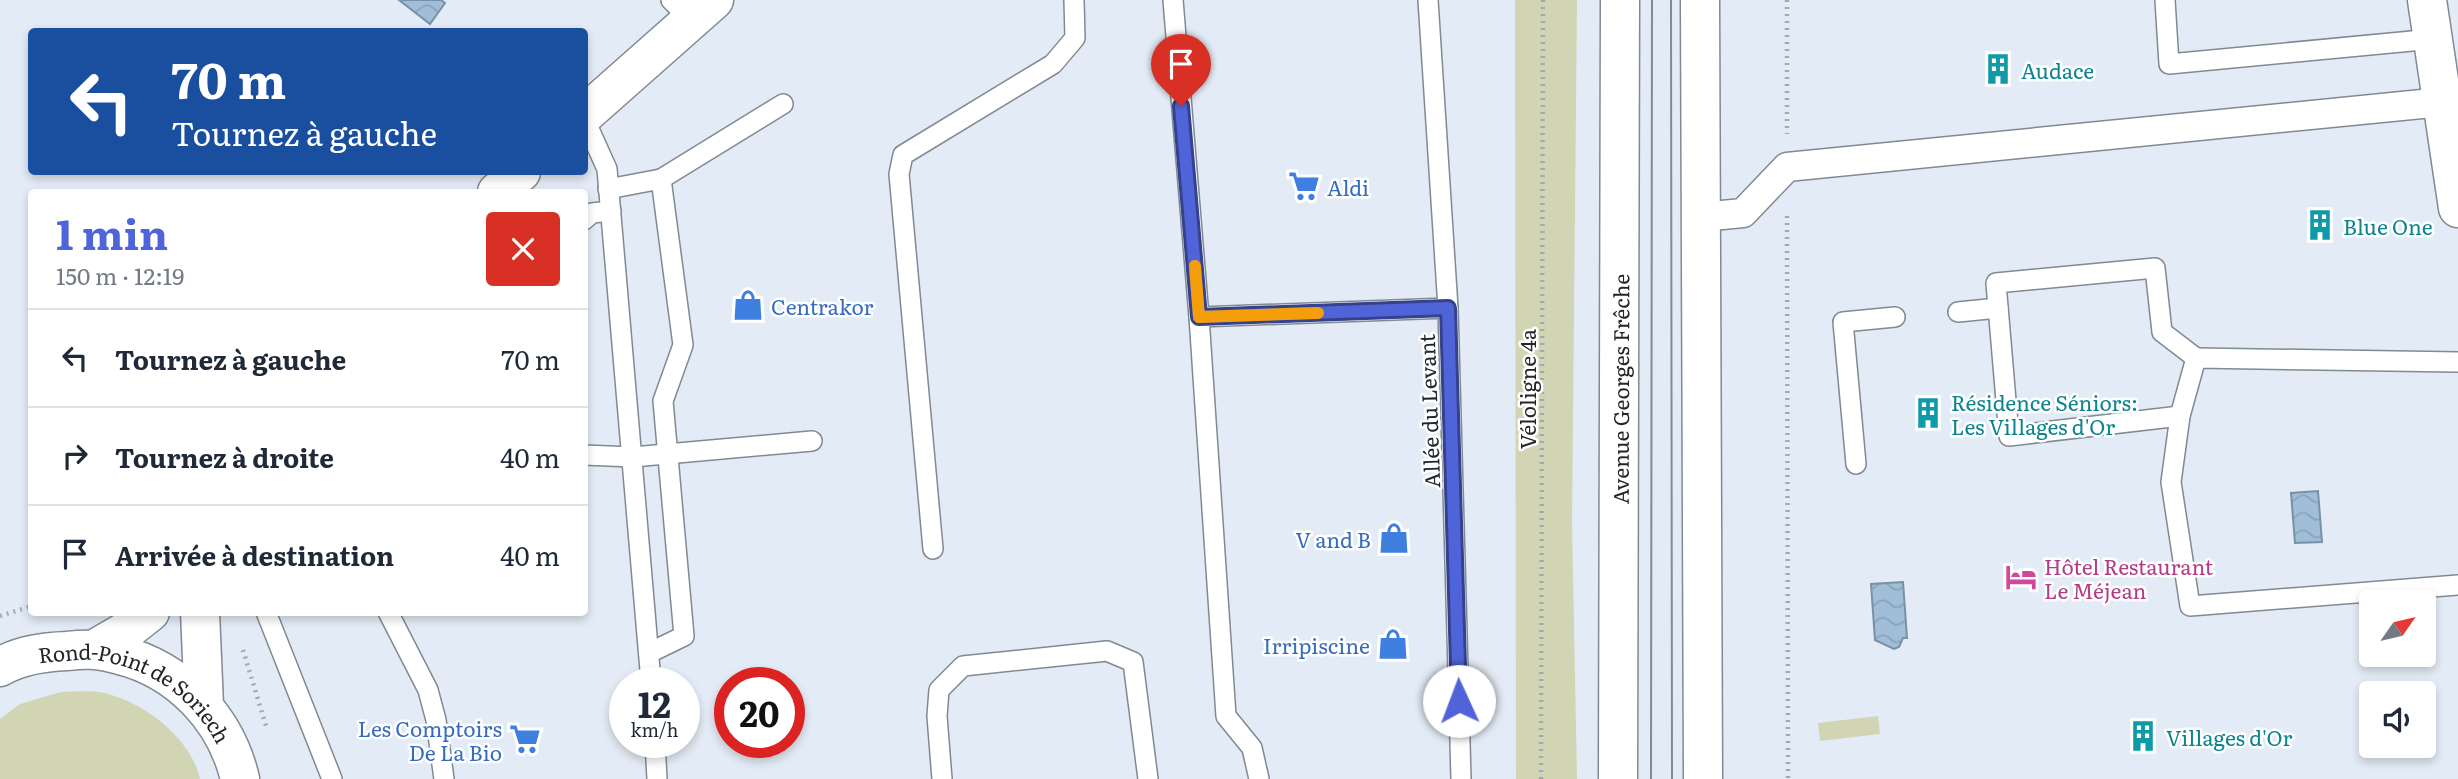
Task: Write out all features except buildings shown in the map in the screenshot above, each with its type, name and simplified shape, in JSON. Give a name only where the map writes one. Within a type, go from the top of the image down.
[{"type":"main road","name":"Avenue Georges Frêche","points":[[1618,779],[1620,0]]},
{"type":"main road","points":[[1700,0],[1703,779]]},
{"type":"main road","points":[[2427,0],[2458,208]]},
{"type":"main road","points":[[588,113],[692,7]]},
{"type":"main road","points":[[501,189],[517,175]]},
{"type":"main road","points":[[95,649],[127,631],[145,616]]},
{"type":"main road","points":[[200,616],[204,705]]},
{"type":"main road","name":"Rond-Point de Soriech","points":[[0,667],[41,652],[95,649],[136,659],[172,679],[204,705],[222,730],[236,761],[240,779]]},
{"type":"street","points":[[1701,217],[1743,213],[1787,167],[2442,102]]},
{"type":"lane","points":[[933,549],[899,174],[903,155],[1053,64],[1075,38],[1074,0]]},
{"type":"lane","points":[[1173,0],[1199,317],[1226,716],[1252,748],[1259,779]]},
{"type":"lane","name":"Allée du Levant","points":[[1428,0],[1448,308],[1461,779]]},
{"type":"lane","points":[[2165,0],[2169,64],[2433,39]]},
{"type":"lane","points":[[608,189],[661,179],[783,104]]},
{"type":"lane","points":[[588,126],[607,169],[650,667]]},
{"type":"lane","points":[[649,653],[684,636],[663,401],[683,345],[661,179]]},
{"type":"lane","points":[[588,216],[592,213],[611,211]]},
{"type":"lane","points":[[2180,416],[2009,436],[1996,283],[2155,268],[2162,332],[2196,358],[2458,362]]},
{"type":"lane","points":[[1199,317],[1448,308]]},
{"type":"lane","points":[[1958,312],[1998,308]]},
{"type":"lane","points":[[1856,464],[1843,322],[1895,317]]},
{"type":"lane","points":[[2196,358],[2180,416],[2171,482],[2190,606],[2458,585]]},
{"type":"lane","points":[[588,455],[633,457],[811,441]]},
{"type":"lane","points":[[268,616],[332,779]]},
{"type":"lane","points":[[389,616],[428,690],[436,720],[444,779]]},
{"type":"lane","points":[[942,779],[937,716],[939,690],[963,666],[1107,651],[1133,662],[1148,779]]},
{"type":"lane","points":[[656,758],[657,779]]},
{"type":"path","name":"Véloligne 4a","points":[[1541,779],[1543,0]]},
{"type":"path","points":[[1787,0],[1788,779]]},
{"type":"path","points":[[0,616],[28,607]]},
{"type":"green space","points":[[1515,0],[1577,0],[1572,524],[1577,779],[1516,779]]},
{"type":"green space","points":[[61,692],[104,693],[135,704],[150,713],[176,736],[187,750],[200,779],[0,779],[0,719],[20,704]]},
{"type":"green space","points":[[1878,716],[1880,734],[1820,741],[1818,723]]},
{"type":"water","points":[[399,0],[441,0],[445,3],[430,24]]},
{"type":"water","points":[[2318,491],[2322,542],[2295,543],[2291,493]]},
{"type":"water","points":[[1903,582],[1907,638],[1903,638],[1899,647],[1894,649],[1875,640],[1871,584]]},
{"type":"tram line","points":[[1651,779],[1652,0]]},
{"type":"tram line","points":[[1671,0],[1672,779]]},
{"type":"slow traffic","points":[[1195,266],[1199,317],[1318,313]]},
{"type":"place","name":"Audace","points":[[1998,69]]},
{"type":"place","name":"Aldi","points":[[1304,186]]},
{"type":"place","name":"Blue One","points":[[2320,225]]},
{"type":"place","name":"Centrakor","points":[[748,305]]},
{"type":"place","name":"Résidence Séniors: Les Villages d'Or","points":[[1928,413]]},
{"type":"place","name":"V and B","points":[[1394,538]]},
{"type":"place","name":"Hôtel Restaurant Le Méjean","points":[[2021,577]]},
{"type":"place","name":"Irripiscine","points":[[1393,644]]},
{"type":"place","name":"Villages d'Or","points":[[2143,736]]},
{"type":"place","name":"Les Comptoirs De La Bio","points":[[525,739]]},
{"type":"route","points":[[1181,106],[1199,317],[1448,308],[1459,701]]}]
